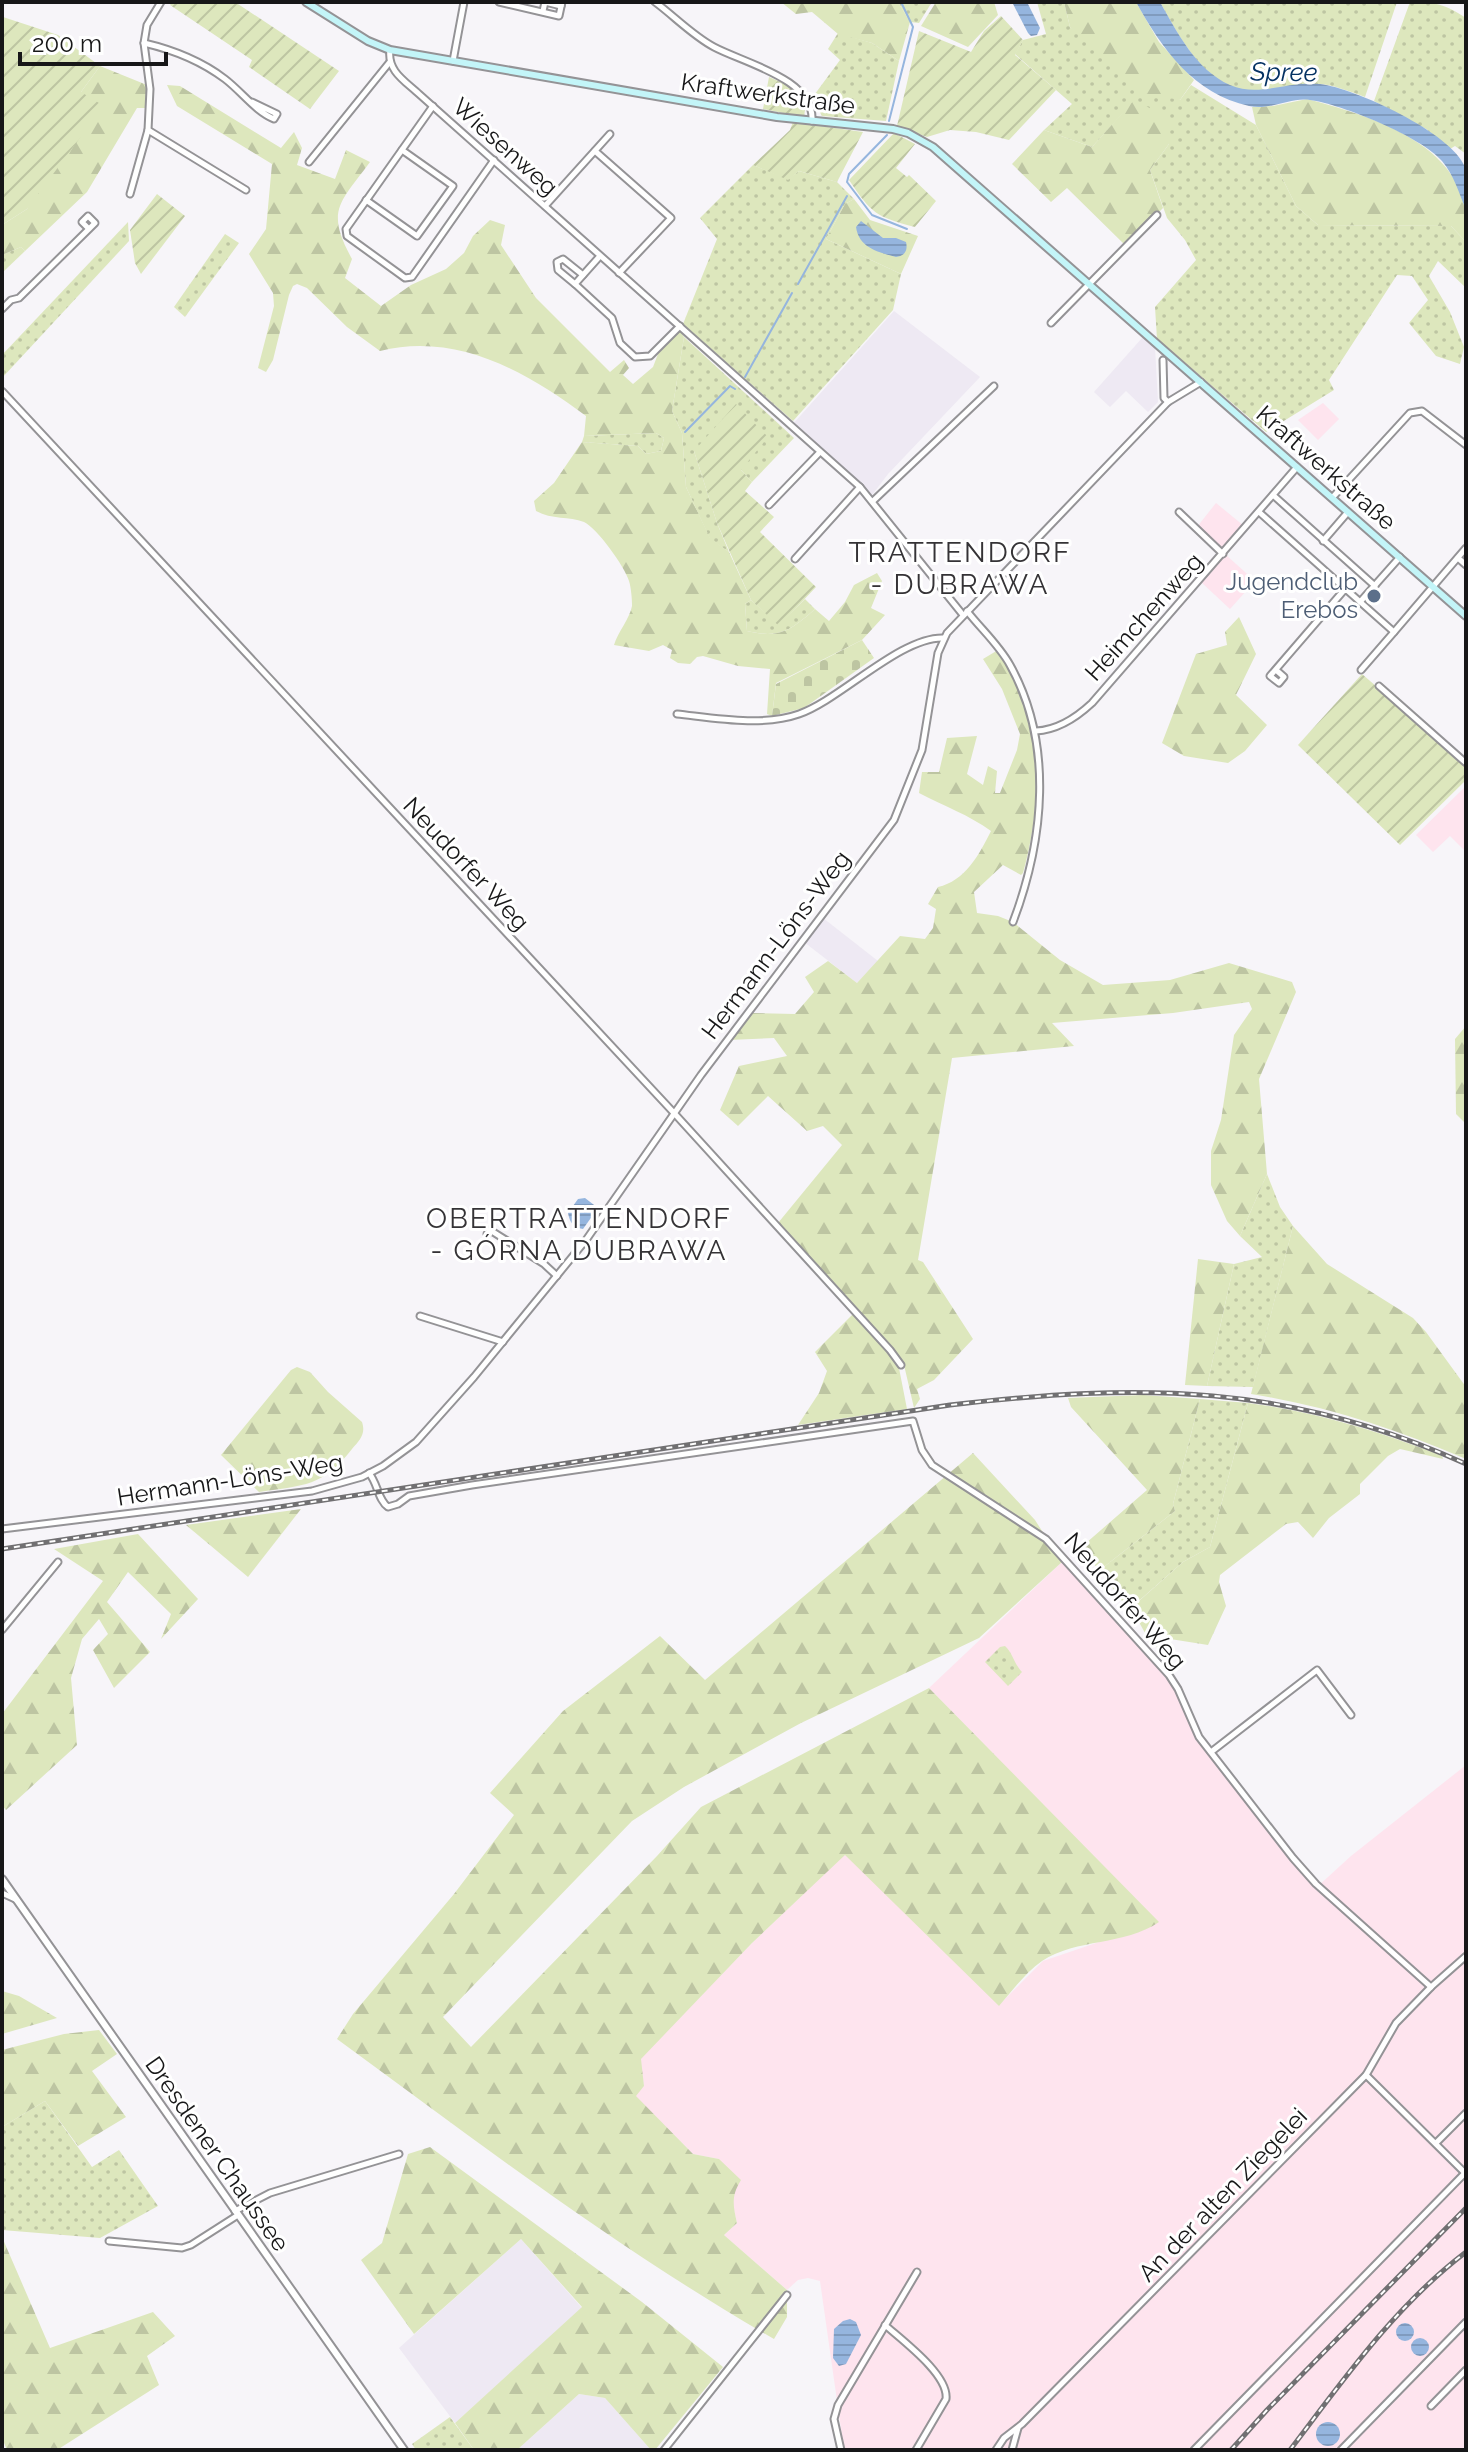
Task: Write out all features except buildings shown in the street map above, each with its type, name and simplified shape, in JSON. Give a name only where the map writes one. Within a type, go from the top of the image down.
[{"type":"main road","name":"Kraftwerkstraße","points":[[306,2],[368,41],[390,50],[812,121],[877,126],[919,138],[1466,616]]},
{"type":"street","points":[[130,194],[148,130],[150,89],[144,43],[147,25],[161,2]]},
{"type":"street","points":[[453,61],[464,2]]},
{"type":"street","points":[[500,2],[543,11],[545,2],[562,4]]},
{"type":"street","points":[[655,2],[663,4],[712,46],[795,86],[810,107],[812,121]]},
{"type":"street","points":[[144,43],[203,64],[270,118],[274,119],[277,114],[252,102]]},
{"type":"street","points":[[309,162],[389,63],[390,50]]},
{"type":"street","name":"Wiesenweg","points":[[389,63],[395,72],[860,487],[930,577],[1009,663],[1036,731],[1041,798],[1031,870],[1013,922]]},
{"type":"street","points":[[433,106],[346,229],[347,236],[405,278],[412,277],[494,160]]},
{"type":"street","points":[[148,130],[246,190]]},
{"type":"street","points":[[545,206],[610,134]]},
{"type":"street","points":[[366,200],[417,236],[453,186],[402,150]]},
{"type":"street","points":[[595,151],[671,218],[619,273]]},
{"type":"street","points":[[1051,323],[1157,215]]},
{"type":"street","points":[[2,309],[11,300],[19,298],[89,229]]},
{"type":"street","points":[[575,284],[600,256]]},
{"type":"street","points":[[583,275],[563,259],[557,262],[558,270],[612,318],[620,343],[635,357],[650,356],[680,326]]},
{"type":"street","points":[[1163,360],[1164,398],[1168,402]]},
{"type":"street","name":"Hermann-Löns-Weg","points":[[2,1529],[312,1491],[340,1485],[369,1473],[416,1442],[503,1342],[609,1209],[674,1113],[894,820],[922,750],[938,653],[944,638],[1168,402],[1201,382]]},
{"type":"street","points":[[873,501],[994,386]]},
{"type":"street","name":"Neudorfer Weg","points":[[2,391],[674,1113],[901,1365]]},
{"type":"street","points":[[1332,498],[1410,413],[1422,411],[1466,445]]},
{"type":"street","points":[[769,505],[820,452]]},
{"type":"street","points":[[1223,554],[1297,467]]},
{"type":"street","points":[[795,559],[860,487]]},
{"type":"street","points":[[1273,495],[1375,586]]},
{"type":"street","name":"Heimchenweg","points":[[1036,731],[1045,731],[1080,714],[1223,554],[1179,512]]},
{"type":"street","points":[[1259,512],[1394,632]]},
{"type":"street","points":[[1323,541],[1348,512]]},
{"type":"street","points":[[1361,670],[1466,548]]},
{"type":"street","points":[[1360,602],[1400,557]]},
{"type":"street","points":[[1458,558],[1466,565]]},
{"type":"street","points":[[1276,670],[1345,589]]},
{"type":"street","points":[[677,714],[745,719],[801,713],[881,663],[931,637],[944,638]]},
{"type":"street","points":[[1379,686],[1466,763]]},
{"type":"street","points":[[487,1234],[490,1230],[544,1264],[557,1276]]},
{"type":"street","points":[[420,1316],[503,1342]]},
{"type":"street","name":"Neudorfer Weg","points":[[369,1473],[376,1482],[381,1500],[388,1507],[409,1496],[472,1485],[913,1421],[922,1450],[932,1465],[1042,1535],[1063,1556],[1169,1675],[1193,1727],[1293,1858],[1316,1884],[1431,1987]]},
{"type":"street","points":[[2,1630],[58,1562]]},
{"type":"street","points":[[1211,1752],[1317,1670],[1351,1715]]},
{"type":"street","name":"Dresdener Chaussee","points":[[2,1879],[404,2450]]},
{"type":"street","points":[[2,1893],[16,1899]]},
{"type":"street","name":"An der alten Ziegelei","points":[[996,2450],[1004,2438],[1018,2428],[1366,2075],[1396,2023],[1466,1956]]},
{"type":"street","points":[[1194,2450],[1466,2174],[1366,2075]]},
{"type":"street","points":[[1436,2143],[1466,2113]]},
{"type":"street","points":[[109,2241],[182,2248],[270,2193],[399,2154]]},
{"type":"street","points":[[841,2450],[834,2419],[836,2411],[917,2272]]},
{"type":"street","points":[[664,2450],[787,2295]]},
{"type":"street","points":[[1341,2450],[1466,2322]]},
{"type":"street","points":[[885,2325],[941,2378],[947,2391],[946,2399],[916,2450]]},
{"type":"street","points":[[1431,2406],[1466,2370]]},
{"type":"street","points":[[1012,2450],[1018,2428]]},
{"type":"shaded area","points":[[894,311],[980,377],[872,495],[793,424]]},
{"type":"shaded area","points":[[1143,337],[1155,347],[1158,402],[1148,412],[1126,391],[1110,407],[1094,392]]},
{"type":"shaded area","points":[[1323,403],[1339,419],[1318,440],[1298,420]]},
{"type":"shaded area","points":[[1216,503],[1244,526],[1222,551],[1197,527]]},
{"type":"shaded area","points":[[1226,555],[1255,581],[1230,609],[1201,582]]},
{"type":"shaded area","points":[[1466,786],[1466,852],[1450,836],[1433,852],[1416,835]]},
{"type":"shaded area","points":[[823,918],[878,961],[857,983],[804,942]]},
{"type":"shaded area","points":[[1062,1562],[1166,1676],[1197,1738],[1317,1887],[1351,1856],[1466,1765],[1466,2450],[844,2450],[820,2281],[808,2278],[798,2280],[787,2290],[724,2235],[737,2223],[732,2201],[735,2190],[719,2159],[693,2154],[635,2096],[644,2086],[640,2059],[752,1943],[845,1854],[999,2005],[1043,1961],[1158,1922],[929,1688]]},
{"type":"shaded area","points":[[521,2239],[582,2308],[455,2423],[399,2348]]},
{"type":"shaded area","points":[[579,2394],[605,2398],[651,2450],[517,2450]]},
{"type":"green space","points":[[172,2],[235,2],[339,71],[310,109],[249,67],[252,60],[170,5]]},
{"type":"green space","points":[[781,2],[898,2],[910,22],[899,61],[872,43],[838,34],[812,12],[796,14]]},
{"type":"green space","points":[[898,2],[932,2],[919,23],[910,22]]},
{"type":"green space","points":[[936,2],[994,2],[998,15],[968,47],[921,26]]},
{"type":"green space","points":[[1037,2],[1064,2],[1070,27],[1180,100],[1191,85],[1256,125],[1296,206],[1318,225],[1451,226],[1466,242],[1466,288],[1438,261],[1429,276],[1450,312],[1464,347],[1460,364],[1436,356],[1409,323],[1428,300],[1412,276],[1397,275],[1329,380],[1334,390],[1266,432],[1157,339],[1155,307],[1196,260],[1167,218],[1150,170],[1169,144],[1134,101],[1092,147],[1044,130],[1072,104],[1015,54],[1023,40],[1046,34]]},
{"type":"green space","points":[[1064,2],[1136,2],[1159,42],[1194,80],[1180,100],[1144,93],[1070,27]]},
{"type":"green space","points":[[1160,2],[1397,2],[1365,97],[1323,84],[1257,91],[1233,87],[1219,80],[1195,58]]},
{"type":"green space","points":[[1410,2],[1440,5],[1466,18],[1466,154],[1455,146],[1450,149],[1426,129],[1374,101]]},
{"type":"green space","points":[[1001,16],[1023,40],[1015,55],[1056,90],[1009,140],[950,130],[927,137],[897,126],[919,31],[971,52],[984,31]]},
{"type":"green space","points":[[3,17],[58,35],[100,66],[81,92],[99,103],[97,115],[27,209],[2,225]]},
{"type":"green space","points":[[838,33],[872,43],[899,61],[886,121],[822,116],[812,98],[840,60],[828,49]]},
{"type":"green space","points":[[100,66],[147,85],[146,108],[137,108],[87,192],[25,251],[21,247],[2,255],[2,225],[27,209],[81,92]]},
{"type":"green space","points":[[769,77],[794,88],[806,103],[804,117],[763,109]]},
{"type":"green space","points":[[167,85],[180,86],[281,148],[294,132],[302,148],[297,165],[335,179],[346,150],[370,162],[344,198],[338,218],[339,229],[352,259],[345,278],[381,306],[411,285],[446,269],[464,253],[473,236],[490,220],[505,225],[501,245],[536,298],[610,372],[624,360],[629,368],[623,375],[633,384],[653,367],[658,354],[680,331],[684,337],[672,411],[682,433],[686,487],[710,538],[729,552],[751,600],[745,604],[747,631],[768,634],[784,631],[815,609],[829,621],[854,585],[877,573],[882,581],[871,608],[885,615],[862,640],[776,683],[772,716],[767,714],[770,669],[738,666],[703,656],[690,664],[678,663],[670,658],[672,650],[663,645],[649,651],[614,645],[632,606],[630,584],[622,567],[590,526],[578,520],[542,514],[536,511],[534,501],[554,483],[582,442],[638,446],[646,454],[661,451],[664,438],[656,433],[584,436],[586,416],[539,384],[463,351],[408,346],[380,351],[347,327],[307,288],[297,284],[289,295],[273,360],[266,372],[258,368],[274,306],[273,293],[249,254],[266,229],[272,164],[177,106]]},
{"type":"green space","points":[[1307,99],[1355,113],[1404,134],[1445,166],[1458,186],[1467,215],[1466,242],[1451,226],[1318,225],[1296,206],[1256,125],[1252,107]]},
{"type":"green space","points":[[1134,100],[1167,117],[1169,144],[1150,170],[1163,208],[1126,246],[1067,188],[1051,202],[1012,164],[1044,130],[1092,147]]},
{"type":"green space","points":[[793,122],[863,132],[837,182],[799,171],[788,180],[753,165],[790,130]]},
{"type":"green space","points":[[894,133],[915,144],[896,168],[907,177],[909,175],[936,201],[915,227],[876,212],[849,180]]},
{"type":"green space","points":[[753,165],[788,179],[799,171],[837,182],[854,199],[845,204],[826,239],[901,274],[893,310],[793,421],[683,324],[717,239],[700,218]]},
{"type":"green space","points":[[157,194],[185,216],[141,274],[135,263],[130,230]]},
{"type":"green space","points":[[854,199],[870,220],[918,236],[901,274],[826,239],[845,204]]},
{"type":"green space","points":[[128,222],[129,241],[2,378],[2,355]]},
{"type":"green space","points":[[225,234],[239,243],[185,317],[174,307]]},
{"type":"green space","points":[[21,247],[25,251],[2,273],[2,255]]},
{"type":"green space","points":[[684,337],[794,438],[752,482],[741,470],[694,451],[729,552],[710,539],[686,487],[682,433],[672,411]]},
{"type":"green space","points":[[736,404],[768,437],[741,470],[752,482],[745,491],[774,517],[760,532],[816,587],[779,626],[751,600],[717,523],[694,451]]},
{"type":"green space","points":[[656,433],[664,438],[661,451],[646,454],[638,446],[582,442],[584,436]]},
{"type":"green space","points":[[805,599],[815,609],[792,627],[768,634],[747,631],[745,604],[751,600],[779,625]]},
{"type":"green space","points":[[1239,617],[1256,654],[1236,695],[1267,725],[1245,751],[1228,763],[1184,756],[1162,743],[1196,654],[1227,645],[1225,632]]},
{"type":"green space","points":[[862,640],[874,658],[804,708],[772,716],[776,684]]},
{"type":"green space","points":[[998,650],[1013,675],[1031,730],[1035,758],[1034,816],[1023,873],[1021,875],[1003,865],[974,892],[977,913],[1013,922],[1060,960],[1103,985],[1170,980],[1229,963],[1292,982],[1296,992],[1259,1079],[1267,1174],[1240,1236],[1227,1221],[1211,1185],[1211,1151],[1221,1120],[1234,1035],[1252,1009],[1249,1002],[1173,1013],[1052,1023],[1074,1046],[952,1058],[918,1260],[923,1262],[973,1339],[934,1380],[917,1389],[920,1399],[914,1408],[904,1365],[896,1354],[778,1223],[842,1145],[823,1126],[807,1131],[768,1096],[738,1126],[720,1110],[739,1066],[787,1056],[774,1038],[729,1040],[749,1013],[795,1014],[814,992],[805,977],[828,961],[857,983],[900,936],[925,939],[933,928],[936,909],[928,904],[938,887],[963,873],[981,849],[991,831],[919,793],[922,772],[939,772],[947,738],[977,736],[967,774],[983,785],[988,766],[997,771],[995,793],[1000,793],[1020,734],[1002,689],[983,659]]},
{"type":"green space","points":[[1362,674],[1466,764],[1466,780],[1400,845],[1298,745]]},
{"type":"green space","points":[[1466,1026],[1466,1124],[1456,1114],[1455,1039]]},
{"type":"green space","points":[[1267,1174],[1280,1207],[1293,1226],[1253,1387],[1207,1386],[1234,1264],[1262,1257],[1240,1236]]},
{"type":"green space","points":[[1293,1226],[1327,1264],[1413,1318],[1426,1332],[1466,1387],[1466,1459],[1360,1420],[1251,1394]]},
{"type":"green space","points":[[1198,1259],[1234,1264],[1207,1386],[1185,1385]]},
{"type":"green space","points":[[854,1313],[895,1359],[907,1409],[798,1425],[819,1393],[827,1371],[815,1352]]},
{"type":"green space","points":[[297,1367],[310,1372],[362,1422],[363,1433],[358,1443],[322,1477],[301,1485],[259,1492],[221,1455],[291,1370]]},
{"type":"green space","points":[[1143,1395],[1200,1399],[1173,1504],[1175,1511],[1100,1570],[1078,1550],[1147,1490],[1071,1407],[1068,1398]]},
{"type":"green space","points":[[1200,1399],[1248,1403],[1210,1547],[1183,1562],[1133,1606],[1122,1601],[1100,1570],[1175,1511],[1173,1504]]},
{"type":"green space","points":[[1248,1403],[1347,1424],[1418,1447],[1443,1459],[1400,1449],[1388,1456],[1360,1484],[1360,1494],[1329,1518],[1313,1538],[1298,1522],[1286,1524],[1220,1575],[1226,1606],[1208,1645],[1164,1638],[1172,1661],[1149,1640],[1131,1608],[1183,1562],[1210,1547]]},
{"type":"green space","points":[[973,1453],[1035,1520],[1062,1562],[979,1638],[801,1723],[684,1787],[632,1821],[443,2017],[471,2047],[701,1807],[929,1688],[1159,1922],[1131,1935],[1070,1949],[1042,1961],[999,2006],[845,1855],[752,1943],[641,2059],[644,2086],[636,2096],[693,2154],[719,2159],[741,2180],[734,2201],[737,2223],[724,2235],[787,2290],[787,2317],[774,2339],[606,2233],[337,2039],[353,2014],[454,1894],[514,1815],[490,1793],[563,1711],[660,1636],[705,1680]]},
{"type":"green space","points":[[301,1509],[248,1577],[186,1525]]},
{"type":"green space","points":[[138,1534],[198,1599],[161,1639],[171,1614],[128,1572],[107,1602],[150,1652],[114,1688],[93,1650],[108,1634],[99,1619],[82,1639],[71,1678],[77,1745],[6,1810],[2,1805],[2,1714],[103,1581],[54,1549]]},
{"type":"green space","points":[[1005,1646],[1022,1672],[1008,1686],[985,1662]]},
{"type":"green space","points":[[2,1991],[19,1996],[57,2018],[2,2034]]},
{"type":"green space","points":[[99,2030],[117,2054],[92,2071],[126,2117],[78,2146],[45,2101],[2,2127],[2,2050],[64,2034]]},
{"type":"green space","points":[[45,2101],[92,2167],[119,2150],[158,2206],[100,2238],[2,2230],[2,2127]]},
{"type":"green space","points":[[430,2147],[642,2302],[723,2367],[655,2450],[651,2450],[605,2398],[579,2394],[517,2450],[474,2450],[455,2423],[582,2307],[521,2239],[414,2334],[361,2260],[382,2243],[408,2154]]},
{"type":"green space","points":[[2,2237],[50,2348],[153,2312],[175,2336],[147,2356],[159,2385],[57,2450],[7,2450],[2,2438]]},
{"type":"green space","points":[[450,2417],[474,2450],[416,2450],[412,2444]]},
{"type":"water","points":[[1012,2],[1027,2],[1040,28],[1037,35],[1028,33]]},
{"type":"water","points":[[1136,2],[1160,2],[1197,60],[1230,85],[1252,90],[1308,83],[1336,87],[1378,103],[1423,127],[1442,140],[1465,167],[1466,210],[1453,178],[1442,161],[1400,132],[1324,103],[1295,100],[1257,107],[1229,100],[1212,91],[1196,80],[1169,52]]},
{"type":"water","points":[[861,221],[883,238],[906,242],[905,252],[896,257],[865,244],[856,227]]},
{"type":"water","points":[[585,1198],[598,1208],[583,1229],[572,1224],[568,1213],[578,1199]]},
{"type":"water","points":[[850,2319],[856,2322],[861,2335],[846,2364],[839,2366],[833,2358],[834,2329]]},
{"type":"water","points":[[1405,2323],[1414,2332],[1405,2341],[1396,2332]]},
{"type":"water","points":[[1420,2338],[1429,2347],[1420,2356],[1411,2347]]},
{"type":"water","points":[[1328,2422],[1337,2425],[1340,2434],[1337,2443],[1328,2446],[1319,2443],[1316,2434],[1319,2425]]},
{"type":"waterway","points":[[889,121],[913,27],[901,2]]},
{"type":"waterway","points":[[887,135],[849,174],[847,182],[872,215],[907,229]]},
{"type":"waterway","points":[[798,284],[847,196]]},
{"type":"waterway","points":[[745,377],[792,293]]},
{"type":"waterway","points":[[685,432],[730,386],[735,389]]},
{"type":"railway","points":[[2,1549],[950,1405],[1086,1394],[1213,1396],[1275,1404],[1401,1437],[1466,1464]]},
{"type":"railway","points":[[1231,2450],[1466,2208]]},
{"type":"railway","points":[[1290,2450],[1393,2320],[1466,2252]]},
{"type":"place","name":"Jugendclub Erebos","points":[[1374,596]]},
{"type":"district","name":"TRATTENDORF - DUBRAWA","points":[[960,568]]},
{"type":"district","name":"OBERTRATTENDORF - GÓRNA DUBRAWA","points":[[579,1234]]},
{"type":"water label","name":"Spree","points":[[1284,72]]}]
